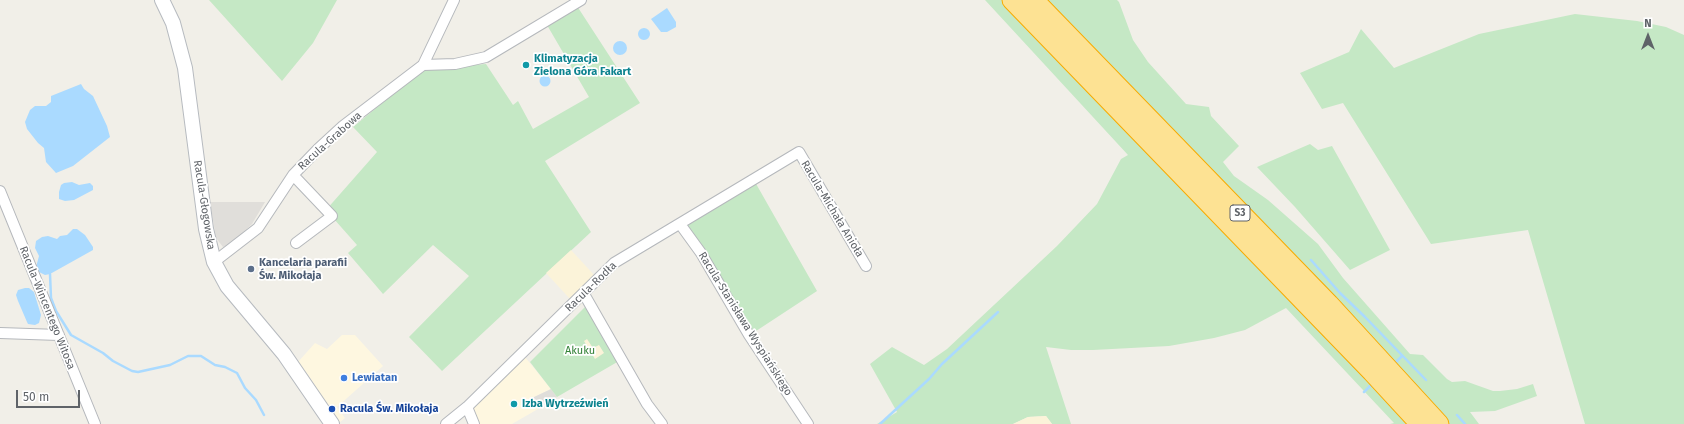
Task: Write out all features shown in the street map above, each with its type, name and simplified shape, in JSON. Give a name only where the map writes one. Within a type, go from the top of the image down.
[{"type":"highway","name":"S3","points":[[1012,0],[1046,24],[1357,356],[1426,417]]},
{"type":"highway","name":"S3","points":[[1034,0],[1046,24]]},
{"type":"street","name":"Racula-Głogowska","points":[[162,0],[173,23],[185,68],[205,222],[214,262],[227,286],[284,354],[332,424]]},
{"type":"street","name":"Racula-Grabowa","points":[[214,262],[258,228],[294,175],[318,149],[343,126],[423,65],[454,0]]},
{"type":"street","points":[[423,65],[455,64],[486,56],[582,0]]},
{"type":"street","name":"Racula-Rodła","points":[[446,424],[467,407],[614,263],[799,152]]},
{"type":"street","name":"Racula-Michała Anioła","points":[[799,152],[866,266]]},
{"type":"street","points":[[294,175],[332,216],[296,243]]},
{"type":"street","name":"Racula-Wincentego Witosa","points":[[0,191],[95,424]]},
{"type":"street","name":"Racula-Stanisława Wyspiańskiego","points":[[680,224],[700,253],[749,335],[808,424]]},
{"type":"street","points":[[584,294],[646,404],[662,424]]},
{"type":"street","points":[[0,333],[58,335]]},
{"type":"street","points":[[467,407],[474,424]]},
{"type":"shaded area","points":[[210,202],[265,202],[252,224],[230,245],[223,247],[216,238]]},
{"type":"shaded area","points":[[342,335],[355,335],[383,366],[337,407],[345,418],[339,423],[298,362],[315,343],[327,349]]},
{"type":"shaded area","points":[[525,357],[551,389],[532,398],[538,409],[512,424],[479,424],[473,408]]},
{"type":"shaded area","points":[[551,389],[557,397],[538,409],[532,398]]},
{"type":"green space","points":[[209,0],[337,0],[313,43],[282,81]]},
{"type":"green space","points":[[985,0],[1117,0],[1133,40],[1148,62],[1186,104],[1209,107],[1211,116],[1239,146],[1223,162],[1234,176],[1268,200],[1318,244],[1343,278],[1410,354],[1423,355],[1447,379],[1452,382],[1465,381],[1493,391],[1517,389],[1533,384],[1537,396],[1495,411],[1470,412],[1479,424],[1390,424],[1394,423],[1286,308],[1245,330],[1214,338],[1169,346],[1093,350],[1071,350],[1046,347],[1071,424],[1052,424],[1046,416],[1028,417],[1013,424],[877,424],[897,412],[870,364],[892,347],[924,365],[947,349],[1057,246],[1097,204],[1121,159],[1128,155]]},
{"type":"green space","points":[[577,6],[640,103],[545,161],[591,232],[442,371],[409,337],[469,276],[433,245],[383,294],[348,253],[357,245],[326,210],[377,152],[353,127],[425,69],[486,64],[513,105],[518,101],[533,129],[589,97],[547,25]]},
{"type":"green space","points":[[1575,14],[1637,21],[1666,27],[1684,35],[1684,424],[1585,424],[1528,230],[1431,244],[1343,103],[1322,109],[1300,73],[1349,52],[1361,29],[1394,68],[1479,34]]},
{"type":"green space","points":[[1310,144],[1318,150],[1332,146],[1390,250],[1350,270],[1295,207],[1257,167]]},
{"type":"green space","points":[[755,182],[817,291],[753,333],[696,243],[686,223]]},
{"type":"green space","name":"Akuku","points":[[585,307],[619,361],[557,397],[530,362]]},
{"type":"sand","points":[[571,250],[595,276],[571,300],[546,273]]},
{"type":"sand","points":[[587,339],[593,348],[599,345],[604,353],[595,359],[584,341]]},
{"type":"sand","points":[[1046,416],[1052,424],[1013,424],[1028,417]]},
{"type":"water","points":[[667,8],[676,22],[676,27],[667,32],[661,32],[651,19]]},
{"type":"water","points":[[644,28],[648,30],[650,34],[648,38],[644,40],[640,38],[638,34],[640,30]]},
{"type":"water","points":[[620,41],[625,43],[627,48],[625,53],[620,55],[615,53],[613,48],[615,43]]},
{"type":"water","points":[[545,75],[549,77],[551,81],[549,85],[545,87],[541,85],[539,81],[541,77]]},
{"type":"water","points":[[81,84],[84,89],[93,96],[107,126],[110,137],[73,166],[56,173],[46,162],[44,148],[27,129],[25,122],[30,110],[35,106],[46,106],[51,102],[51,96]]},
{"type":"water","points":[[72,182],[79,185],[90,183],[93,186],[93,190],[74,200],[65,201],[59,199],[61,185]]},
{"type":"water","points":[[73,229],[77,229],[85,235],[93,247],[93,250],[50,274],[45,275],[37,271],[36,267],[39,256],[35,248],[36,241],[42,237],[48,236],[57,239],[60,236],[67,235]]},
{"type":"water","points":[[29,288],[34,292],[41,315],[39,323],[35,325],[28,324],[16,295],[18,290]]},
{"type":"waterway","points":[[1311,260],[1340,293],[1426,380]]},
{"type":"waterway","points":[[50,274],[51,298],[56,311],[71,335],[103,353],[113,361],[132,371],[138,372],[170,365],[188,356],[201,356],[215,365],[225,367],[237,373],[245,388],[256,400],[264,415]]},
{"type":"waterway","points":[[880,424],[998,312]]},
{"type":"waterway","points":[[1394,364],[1402,356]]},
{"type":"waterway","points":[[1364,392],[1372,384]]},
{"type":"waterway","points":[[1457,415],[1465,424]]},
{"type":"place","name":"Klimatyzacja Zielona Góra Fakart","points":[[526,65]]},
{"type":"place","name":"Kancelaria parafii Św. Mikołaja","points":[[251,269]]},
{"type":"place","name":"Lewiatan","points":[[344,378]]},
{"type":"place","name":"Izba Wytrzeźwień","points":[[514,404]]},
{"type":"place","name":"Racula Św. Mikołaja","points":[[332,409]]}]
